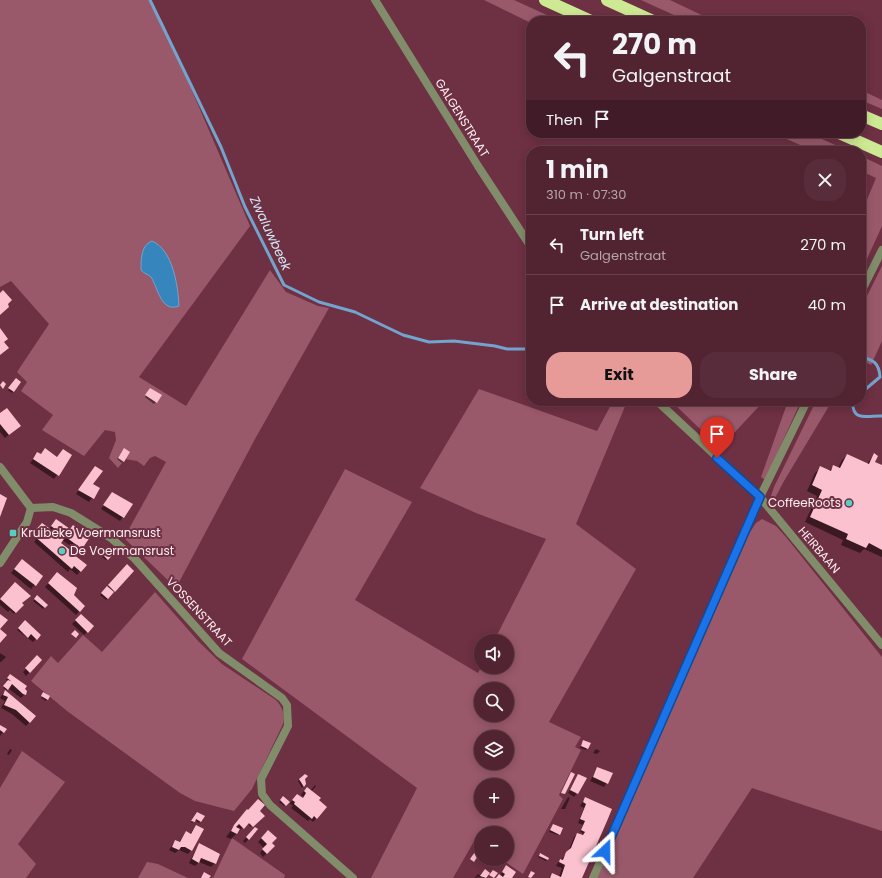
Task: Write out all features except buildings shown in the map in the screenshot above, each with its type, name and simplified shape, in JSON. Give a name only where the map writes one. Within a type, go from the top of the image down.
[{"type":"highway","points":[[545,0],[580,16]]},
{"type":"highway","points":[[607,0],[642,16]]},
{"type":"highway","points":[[866,117],[882,124]]},
{"type":"highway","points":[[850,138],[882,152]]},
{"type":"street","name":"GALGENSTRAAT","points":[[375,0],[478,166],[526,239]]},
{"type":"street","points":[[866,282],[882,250]]},
{"type":"street","points":[[662,406],[760,497]]},
{"type":"street","points":[[593,878],[760,497],[806,406]]},
{"type":"street","points":[[0,468],[31,508],[27,522],[0,563]]},
{"type":"street","name":"HEIRBAAN","points":[[760,497],[882,645]]},
{"type":"street","name":"VOSSENSTRAAT","points":[[31,508],[53,507],[71,513],[111,538],[135,559],[219,653],[282,698],[287,705],[288,726],[260,779],[262,794],[270,805],[353,878]]},
{"type":"shaded area","points":[[0,0],[150,0],[163,23],[250,226],[139,377],[186,406],[270,270],[286,292],[318,306],[329,308],[255,439],[176,588],[124,538],[166,462],[155,456],[150,458],[144,466],[137,461],[125,459],[118,468],[109,458],[116,440],[115,432],[105,430],[84,456],[42,430],[53,415],[21,391],[27,382],[17,372],[49,324],[11,281],[0,287]]},
{"type":"shaded area","points":[[484,0],[514,0],[549,16],[526,16],[526,21]]},
{"type":"shaded area","points":[[641,0],[670,0],[704,16],[676,16]]},
{"type":"shaded area","points":[[866,92],[882,100],[882,109],[866,102]]},
{"type":"shaded area","points":[[784,138],[819,138],[838,146],[803,146]]},
{"type":"shaded area","points":[[866,158],[882,166],[882,226],[866,261],[866,202],[876,178],[866,173]]},
{"type":"shaded area","points":[[882,266],[882,341],[871,365],[866,362],[866,298]]},
{"type":"shaded area","points":[[479,389],[597,431],[610,406],[625,406],[576,524],[636,569],[549,722],[581,737],[575,747],[581,750],[559,795],[563,799],[523,874],[511,866],[514,866],[514,826],[474,826],[474,841],[453,878],[371,878],[417,788],[242,659],[345,469],[412,502],[355,600],[474,671],[474,674],[514,674],[514,634],[498,634],[546,539],[476,513],[420,488]]},
{"type":"shaded area","points":[[676,406],[759,406],[720,448]]},
{"type":"shaded area","points":[[786,406],[799,406],[765,480],[761,477]]},
{"type":"shaded area","points":[[814,406],[829,406],[774,500],[771,496]]},
{"type":"shaded area","points":[[762,519],[776,526],[786,537],[882,657],[882,831],[752,788],[693,878],[597,878],[750,532],[756,523]]},
{"type":"shaded area","points":[[155,592],[199,642],[222,664],[276,700],[283,711],[283,724],[252,789],[234,811],[195,801],[180,793],[67,711],[31,681],[51,656],[58,663],[83,635],[102,652]]},
{"type":"shaded area","points":[[22,751],[65,782],[18,844],[36,864],[26,878],[0,878],[0,788]]},
{"type":"shaded area","points":[[232,838],[285,875],[284,878],[213,878]]},
{"type":"shaded area","points":[[147,862],[158,864],[188,878],[138,878]]},
{"type":"water","points":[[152,241],[165,252],[170,260],[176,279],[179,306],[168,306],[164,303],[151,277],[141,270],[144,249],[148,243]]},
{"type":"waterway","name":"Zwaluwbeek","points":[[150,0],[221,147],[245,207],[284,285],[319,302],[355,312],[403,335],[429,342],[454,341],[507,349],[526,349]]},
{"type":"waterway","name":"Zwaluwbeek","points":[[866,358],[877,365],[880,377],[866,389]]},
{"type":"waterway","name":"Zwaluwbeek","points":[[853,406],[858,415],[867,417],[882,416]]},
{"type":"place","name":"CoffeeRoots","points":[[849,503]]},
{"type":"place","name":"Kruibeke Voermansrust","points":[[13,533]]},
{"type":"place","name":"De Voermansrust","points":[[62,551]]},
{"type":"route","points":[[605,851],[760,497],[717,458]]}]
